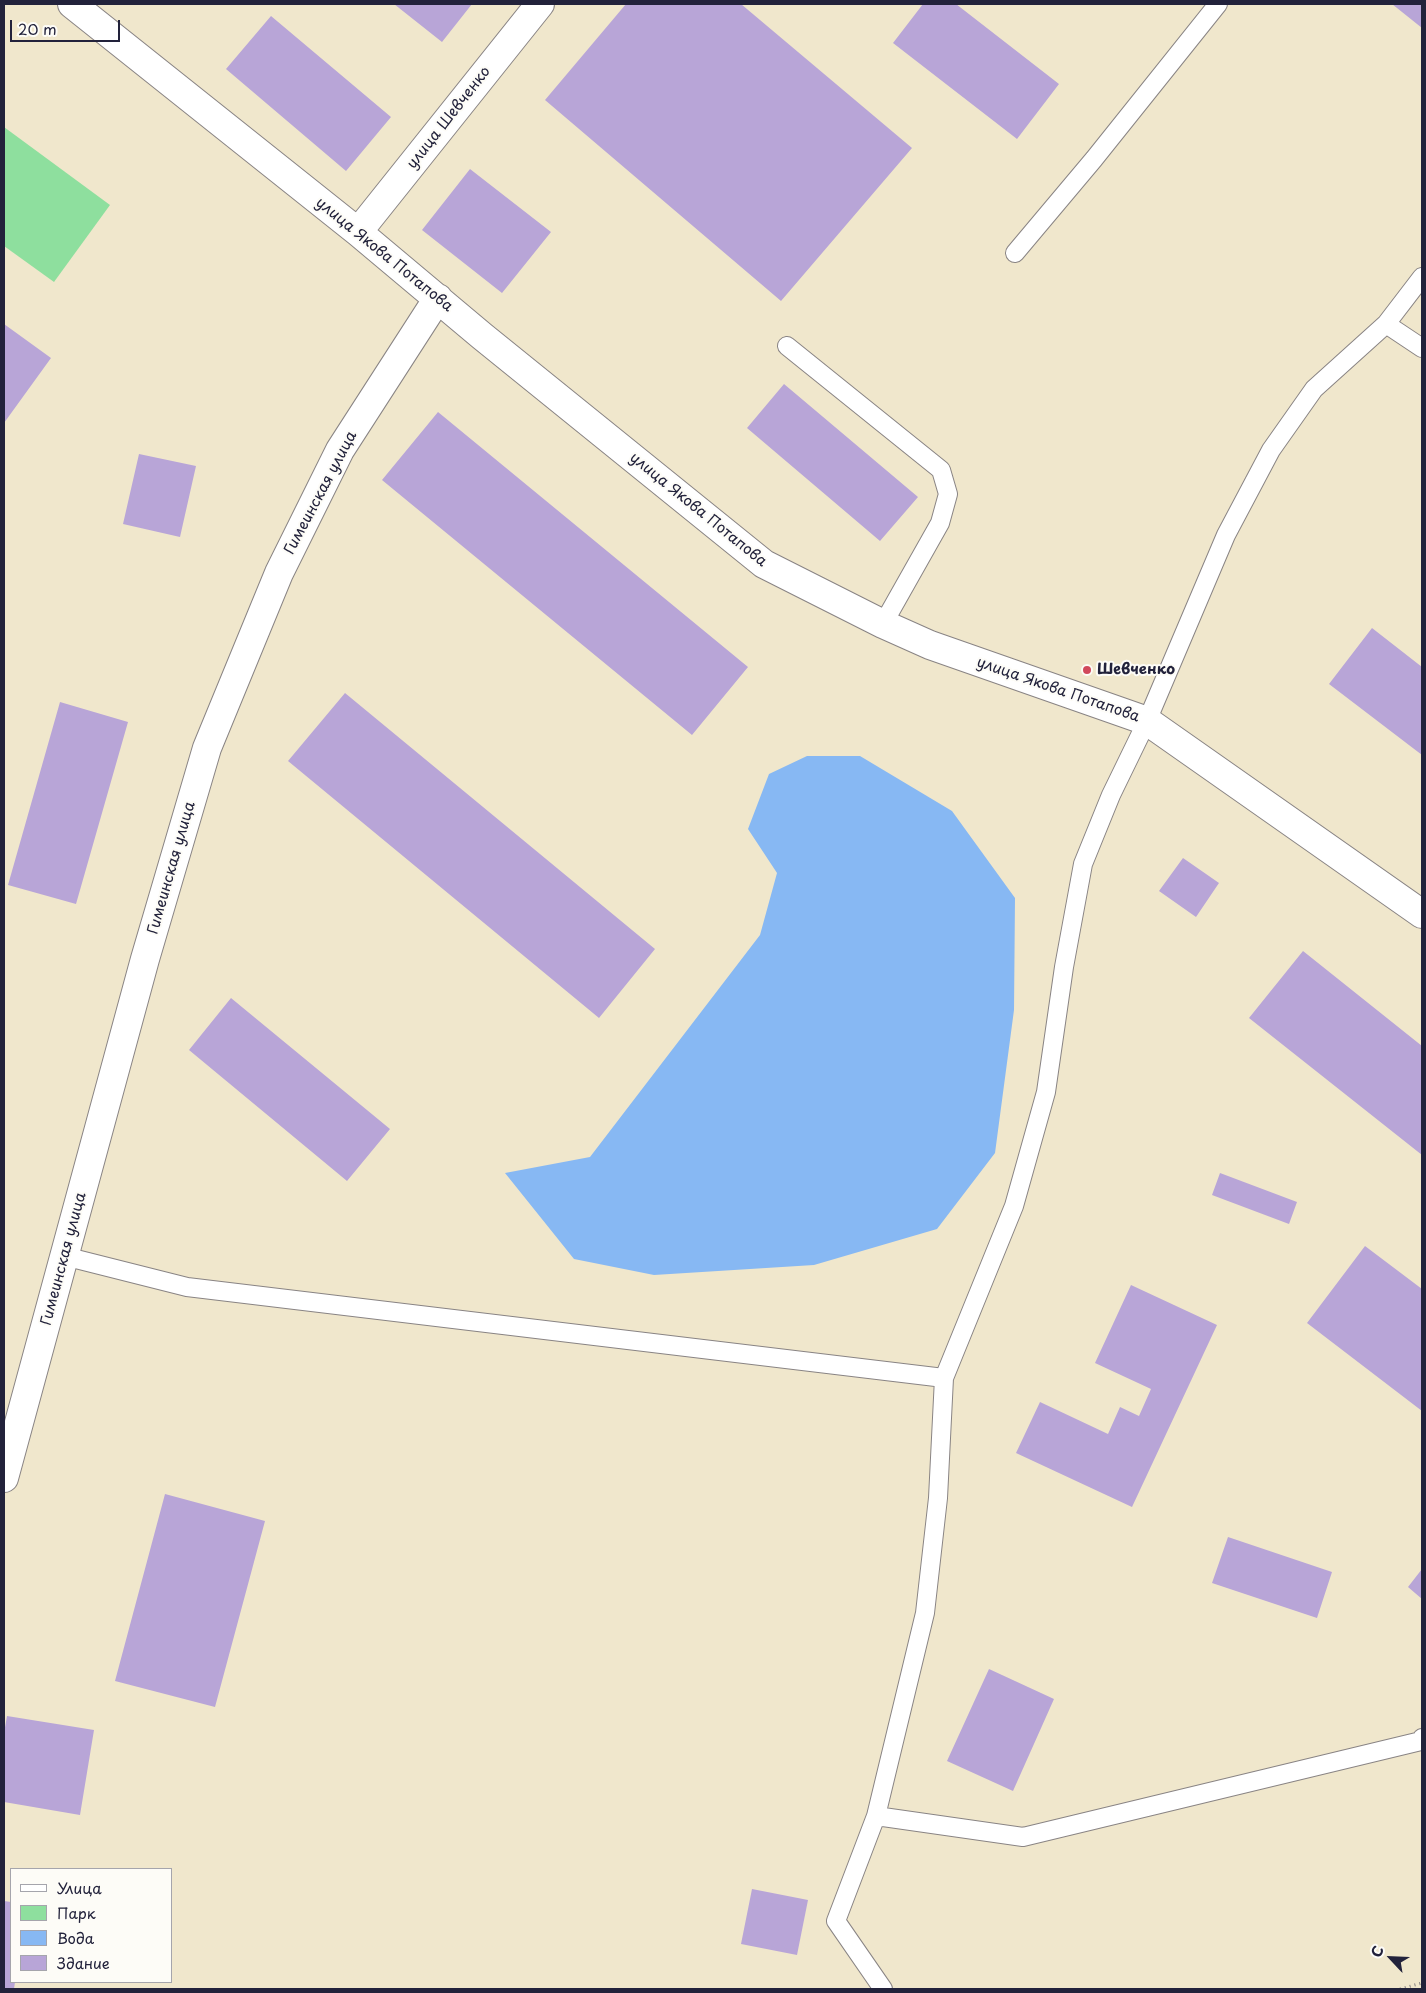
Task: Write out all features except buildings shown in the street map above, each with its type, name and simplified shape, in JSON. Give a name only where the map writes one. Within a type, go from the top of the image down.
[{"type":"street","name":"улица Якова Потапова","points":[[72,4],[358,232],[764,564],[883,624],[930,645],[1147,721],[1422,914]]},
{"type":"street","name":"улица Шевченко","points":[[358,232],[540,4]]},
{"type":"street","name":"Гимеинская улица","points":[[4,1478],[145,958],[207,748],[279,573],[340,450],[438,298]]},
{"type":"lane","points":[[1015,253],[1094,159],[1218,4]]},
{"type":"lane","points":[[883,1989],[836,1921],[876,1816],[925,1613],[938,1498],[944,1378],[1014,1206],[1046,1092],[1064,967],[1082,864],[1111,795],[1147,721],[1226,536],[1271,450],[1314,389],[1386,324],[1422,277]]},
{"type":"lane","points":[[1386,324],[1422,348]]},
{"type":"lane","points":[[787,346],[940,470],[948,494],[940,522],[883,624]]},
{"type":"lane","points":[[64,1256],[187,1287],[944,1378]]},
{"type":"lane","points":[[876,1816],[1023,1837],[1422,1738]]},
{"type":"path","points":[[1400,1989],[1422,1984]]},
{"type":"green space","points":[[4,127],[110,205],[54,282],[4,246]]},
{"type":"water","points":[[807,756],[860,756],[952,811],[1015,898],[1014,1010],[995,1153],[937,1229],[814,1265],[654,1275],[574,1259],[505,1173],[590,1157],[760,935],[777,873],[748,829],[769,774]]},
{"type":"place","name":"Шевченко","points":[[1087,670]]}]
